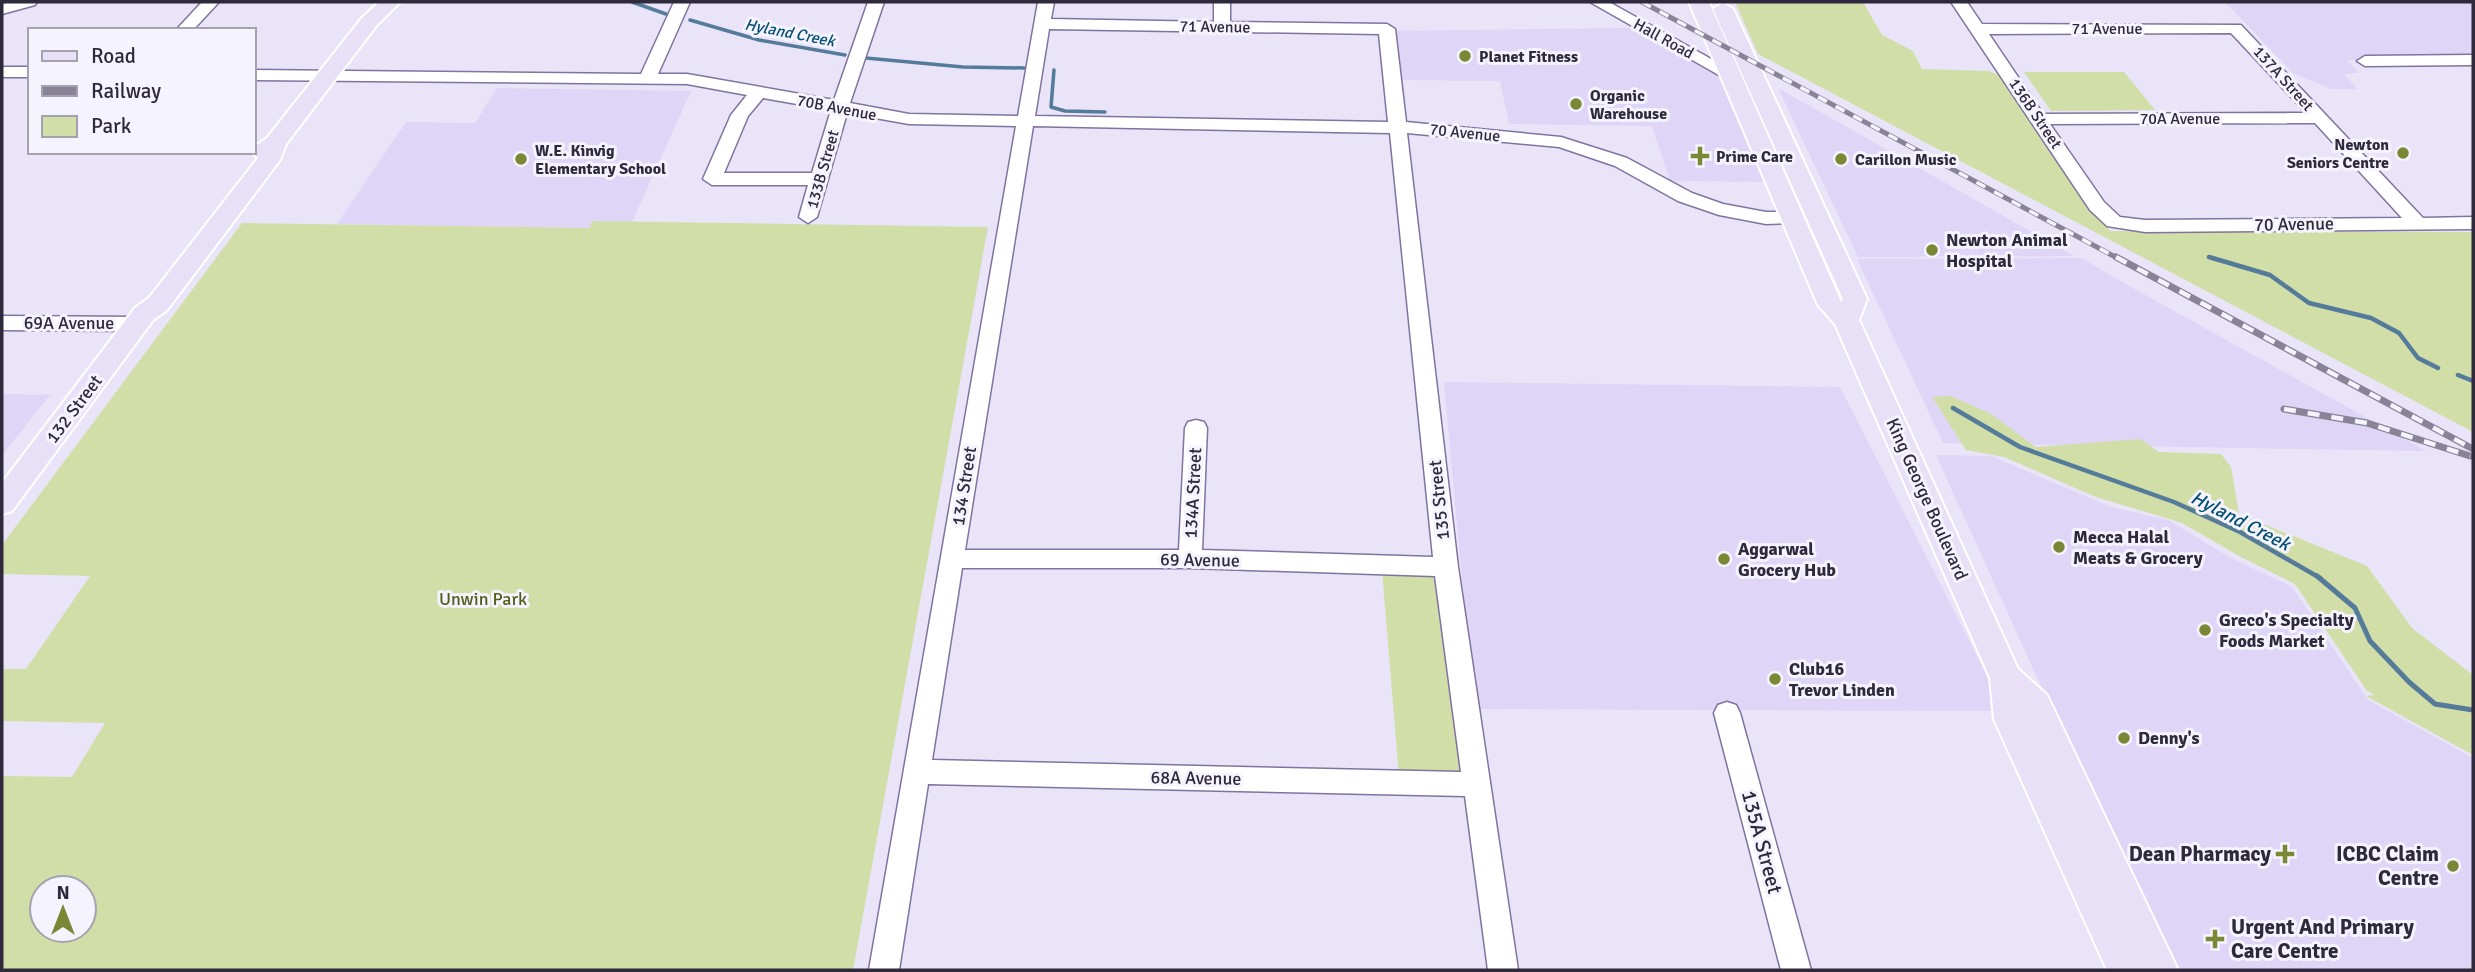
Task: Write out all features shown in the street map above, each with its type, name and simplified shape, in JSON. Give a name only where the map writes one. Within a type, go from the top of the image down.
[{"type":"main road","name":"132 Street","points":[[369,22],[371,12],[378,2]]},
{"type":"main road","name":"132 Street","points":[[2,503],[141,319],[158,304],[272,155],[275,143],[369,22],[390,2]]},
{"type":"main road","name":"King George Boulevard","points":[[1699,2],[1730,74],[1805,217],[1855,299],[1846,320],[2006,678],[2010,719],[2121,967]]},
{"type":"main road","name":"King George Boulevard","points":[[1720,2],[1759,90],[1805,217]]},
{"type":"main road","points":[[1730,74],[1759,90]]},
{"type":"main road","name":"King George Boulevard","points":[[2006,678],[2036,705],[2160,970]]},
{"type":"street","points":[[2,9],[29,2]]},
{"type":"street","points":[[186,28],[211,2]]},
{"type":"street","points":[[647,79],[682,2]]},
{"type":"street","name":"133B Street","points":[[808,217],[840,108],[876,2]]},
{"type":"street","name":"134 Street","points":[[884,970],[1046,2]]},
{"type":"street","points":[[1222,2],[1222,26]]},
{"type":"street","name":"Hall Road","points":[[1598,2],[1730,74]]},
{"type":"street","name":"136B Street","points":[[1959,2],[2097,206],[2114,222]]},
{"type":"street","name":"71 Avenue","points":[[1043,24],[1387,29]]},
{"type":"street","name":"135 Street","points":[[1387,29],[1446,567],[1503,970]]},
{"type":"street","name":"71 Avenue","points":[[1979,29],[2235,29]]},
{"type":"street","name":"137A Street","points":[[2235,29],[2242,33],[2417,223]]},
{"type":"street","points":[[2365,61],[2473,60]]},
{"type":"street","points":[[2,72],[28,72]]},
{"type":"street","name":"70B Avenue","points":[[256,75],[687,79],[909,120],[1422,128]]},
{"type":"street","points":[[760,91],[740,115],[712,179],[820,179]]},
{"type":"street","name":"70A Avenue","points":[[2040,119],[2320,118]]},
{"type":"street","name":"70 Avenue","points":[[1422,128],[1539,139],[1584,148],[1621,162],[1685,197],[1719,209],[1759,217],[1805,217]]},
{"type":"street","name":"70 Avenue","points":[[2114,222],[2137,226],[2473,223]]},
{"type":"street","name":"69A Avenue","points":[[2,323],[141,319]]},
{"type":"street","name":"134A Street","points":[[1190,559],[1196,428]]},
{"type":"street","name":"69 Avenue","points":[[953,559],[1190,559],[1446,567]]},
{"type":"street","name":"135A Street","points":[[1727,713],[1796,970]]},
{"type":"street","name":"68A Avenue","points":[[916,772],[1476,784]]},
{"type":"shaded area","points":[[2225,2],[2473,2],[2473,61],[2347,60],[2359,73],[2344,74],[2357,89],[2331,89],[2293,73]]},
{"type":"shaded area","points":[[1637,28],[1725,78],[1772,182],[1670,181],[1652,126],[1509,124],[1500,81],[1399,80],[1390,31]]},
{"type":"shaded area","name":"W.E. Kinvig Elementary School","points":[[497,88],[691,91],[632,222],[593,221],[589,228],[337,224],[406,122],[475,123]]},
{"type":"shaded area","points":[[1778,88],[2074,256],[1858,257]]},
{"type":"shaded area","points":[[2082,258],[2426,451],[1943,443],[1857,259]]},
{"type":"shaded area","points":[[1444,382],[1840,387],[2005,711],[1474,709]]},
{"type":"shaded area","points":[[2,394],[50,395],[2,455]]},
{"type":"shaded area","points":[[1936,455],[1991,456],[2111,507],[2168,520],[2231,558],[2292,587],[2368,700],[2473,758],[2473,970],[2170,970]]},
{"type":"green space","points":[[1735,2],[1863,2],[1882,35],[1913,51],[1922,69],[1989,71],[2008,79],[2110,231],[2473,232],[2473,432],[1758,54]]},
{"type":"green space","points":[[2024,72],[2124,72],[2155,110],[2051,111]]},
{"type":"green space","name":"Unwin Park","points":[[592,221],[988,227],[853,970],[2,970],[2,776],[72,777],[105,723],[2,721],[2,669],[26,669],[90,576],[2,574],[2,545],[242,223],[589,228]]},
{"type":"green space","points":[[1951,396],[1991,414],[2036,447],[2140,439],[2159,452],[2221,454],[2231,467],[2239,514],[2367,566],[2412,628],[2473,675],[2473,755],[2366,696],[2375,695],[2367,691],[2295,584],[2182,523],[2096,497],[2004,457],[1966,450],[1932,397]]},
{"type":"green space","points":[[1382,570],[1441,571],[1467,778],[1399,777]]},
{"type":"waterway","name":"Hyland Creek","points":[[632,2],[666,14]]},
{"type":"waterway","name":"Hyland Creek","points":[[690,20],[759,40],[845,55]]},
{"type":"waterway","name":"Hyland Creek","points":[[866,58],[963,67],[1024,68]]},
{"type":"waterway","name":"Hyland Creek","points":[[1054,70],[1051,107],[1065,111],[1105,112]]},
{"type":"waterway","points":[[2215,259],[2209,257],[2270,275],[2309,303],[2371,318],[2399,333],[2418,358],[2438,368]]},
{"type":"waterway","points":[[2458,375],[2473,381]]},
{"type":"waterway","name":"Hyland Creek","points":[[1953,408],[2020,447],[2174,502],[2240,532],[2318,577]]},
{"type":"waterway","name":"Hyland Creek","points":[[2318,577],[2355,608],[2370,641],[2409,682],[2435,704],[2473,710]]},
{"type":"railway","points":[[1642,2],[2119,259]]},
{"type":"railway","points":[[2116,257],[2473,449]]},
{"type":"railway","points":[[2284,409],[2367,423],[2470,456]]},
{"type":"place","name":"Planet Fitness","points":[[1465,56]]},
{"type":"place","name":"Organic Warehouse","points":[[1576,104]]},
{"type":"place","name":"Newton Seniors Centre","points":[[2403,153]]},
{"type":"place","name":"Prime Care","points":[[1700,156]]},
{"type":"place","name":"W.E. Kinvig Elementary School","points":[[521,159]]},
{"type":"place","name":"Carillon Music","points":[[1841,159]]},
{"type":"place","name":"Newton Animal Hospital","points":[[1932,250]]},
{"type":"place","name":"Mecca Halal Meats & Grocery","points":[[2059,547]]},
{"type":"place","name":"Aggarwal Grocery Hub","points":[[1724,559]]},
{"type":"place","name":"Greco's Specialty Foods Market","points":[[2205,630]]},
{"type":"place","name":"Club16 Trevor Linden","points":[[1775,679]]},
{"type":"place","name":"Denny's","points":[[2124,738]]},
{"type":"place","name":"Dean Pharmacy","points":[[2285,854]]},
{"type":"place","name":"ICBC Claim Centre","points":[[2453,866]]},
{"type":"place","name":"Urgent And Primary Care Centre","points":[[2215,939]]}]
